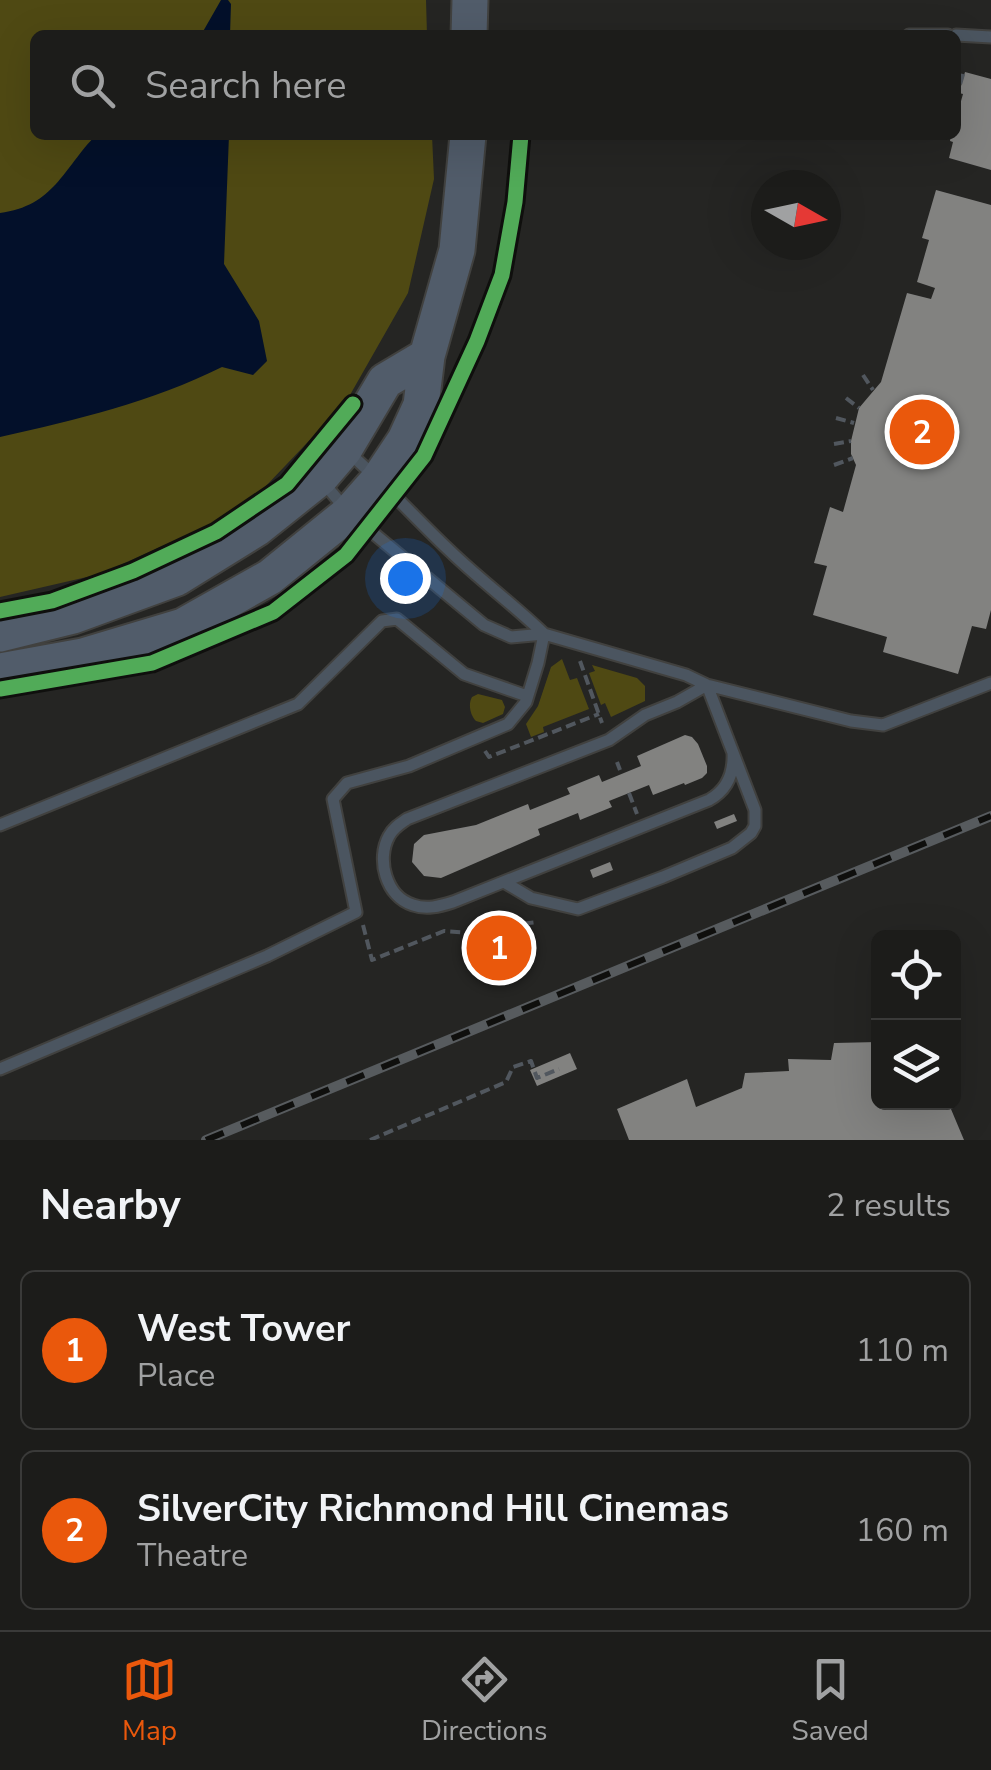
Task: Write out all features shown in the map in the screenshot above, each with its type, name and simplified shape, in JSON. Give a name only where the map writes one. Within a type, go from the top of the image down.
[{"type":"main road","points":[[0,671],[84,656],[183,626],[270,578],[349,514],[379,479],[422,406],[427,356],[457,250],[468,140]]},
{"type":"main road","points":[[0,634],[73,616],[177,578],[256,529],[320,478],[344,450],[385,381],[427,356]]},
{"type":"lane","points":[[961,36],[991,37]]},
{"type":"lane","points":[[344,450],[544,634]]},
{"type":"lane","points":[[320,478],[349,514],[484,626],[511,636],[544,634],[686,675],[707,685],[851,721],[883,725],[991,683]]},
{"type":"lane","points":[[0,825],[298,704],[382,621],[397,619],[464,674],[528,696]]},
{"type":"lane","points":[[0,1069],[267,956],[356,912],[333,799],[347,783],[410,766],[508,724],[526,702],[544,634]]},
{"type":"lane","points":[[504,882],[531,898],[578,908],[732,848],[751,833],[756,818],[707,685]]},
{"type":"lane","points":[[707,685],[645,715],[609,740],[407,819],[388,838],[384,866],[387,880],[404,902],[442,906],[709,800],[728,782],[733,754]]},
{"type":"path","points":[[961,81],[964,71]]},
{"type":"path","points":[[863,375],[872,390]]},
{"type":"path","points":[[846,398],[859,408]]},
{"type":"path","points":[[836,418],[854,423]]},
{"type":"path","points":[[834,444],[850,441]]},
{"type":"path","points":[[834,465],[853,458]]},
{"type":"path","points":[[573,642],[602,723]]},
{"type":"path","points":[[489,757],[599,714]]},
{"type":"path","points":[[617,762],[620,770]]},
{"type":"path","points":[[629,793],[637,814]]},
{"type":"path","points":[[356,912],[372,960],[444,930],[486,934],[537,922]]},
{"type":"path","points":[[504,912],[513,928]]},
{"type":"path","points":[[370,1140],[506,1082],[513,1067],[531,1060],[537,1078],[558,1068]]},
{"type":"shaded area","points":[[0,0],[426,0],[427,30],[30,30],[30,140],[432,140],[434,179],[408,293],[346,402],[243,510],[100,574],[0,597]]},
{"type":"shaded area","points":[[562,659],[570,680],[577,678],[589,709],[543,727],[544,732],[531,737],[526,724],[538,706],[551,667]]},
{"type":"shaded area","points":[[592,665],[637,678],[645,686],[645,701],[611,717],[605,703],[601,705],[589,673],[595,671]]},
{"type":"shaded area","points":[[478,694],[502,700],[503,714],[483,723],[476,721],[470,703]]},
{"type":"water","points":[[221,0],[228,0],[230,30],[204,30]]},
{"type":"water","points":[[92,140],[229,140],[224,264],[259,321],[267,361],[253,375],[222,367],[141,400],[0,437],[0,213],[33,203],[56,184]]},
{"type":"building","points":[[965,72],[991,79],[991,170],[949,158],[950,140],[961,140],[961,86]]},
{"type":"building","points":[[936,190],[991,205],[991,610],[986,629],[972,626],[958,674],[883,652],[887,637],[813,615],[827,566],[814,563],[830,507],[843,512],[856,465],[851,441],[859,408],[881,382],[907,293],[931,299],[935,288],[917,282],[929,240],[922,238]]},
{"type":"building","points":[[685,735],[698,744],[707,766],[702,778],[653,795],[649,785],[609,801],[612,807],[580,820],[578,813],[538,829],[540,835],[441,878],[424,876],[412,862],[414,844],[424,835],[476,825],[528,804],[530,810],[570,794],[567,788],[599,775],[602,782],[641,766],[637,756]]},
{"type":"building","points":[[734,814],[737,821],[717,829],[714,822]]},
{"type":"building","points":[[610,862],[613,870],[593,878],[590,870]]},
{"type":"building","points":[[518,929],[526,949],[481,966],[473,947]]},
{"type":"building","points":[[871,1042],[871,1110],[951,1110],[964,1140],[629,1140],[617,1109],[687,1079],[696,1107],[742,1088],[745,1073],[789,1071],[788,1059],[831,1060],[834,1043]]},
{"type":"building","points":[[570,1053],[577,1069],[537,1086],[530,1070]]},
{"type":"railway","points":[[206,1140],[991,816]]},
{"type":"cycle path","points":[[0,689],[152,663],[273,612],[346,555],[424,456],[477,341],[502,275],[521,140]]},
{"type":"cycle path","points":[[0,611],[52,601],[133,571],[216,532],[287,484],[353,404]]},
{"type":"place","name":"SilverCity Richmond Hill Cinemas","points":[[922,432]]},
{"type":"place","name":"West Tower","points":[[499,948]]}]
